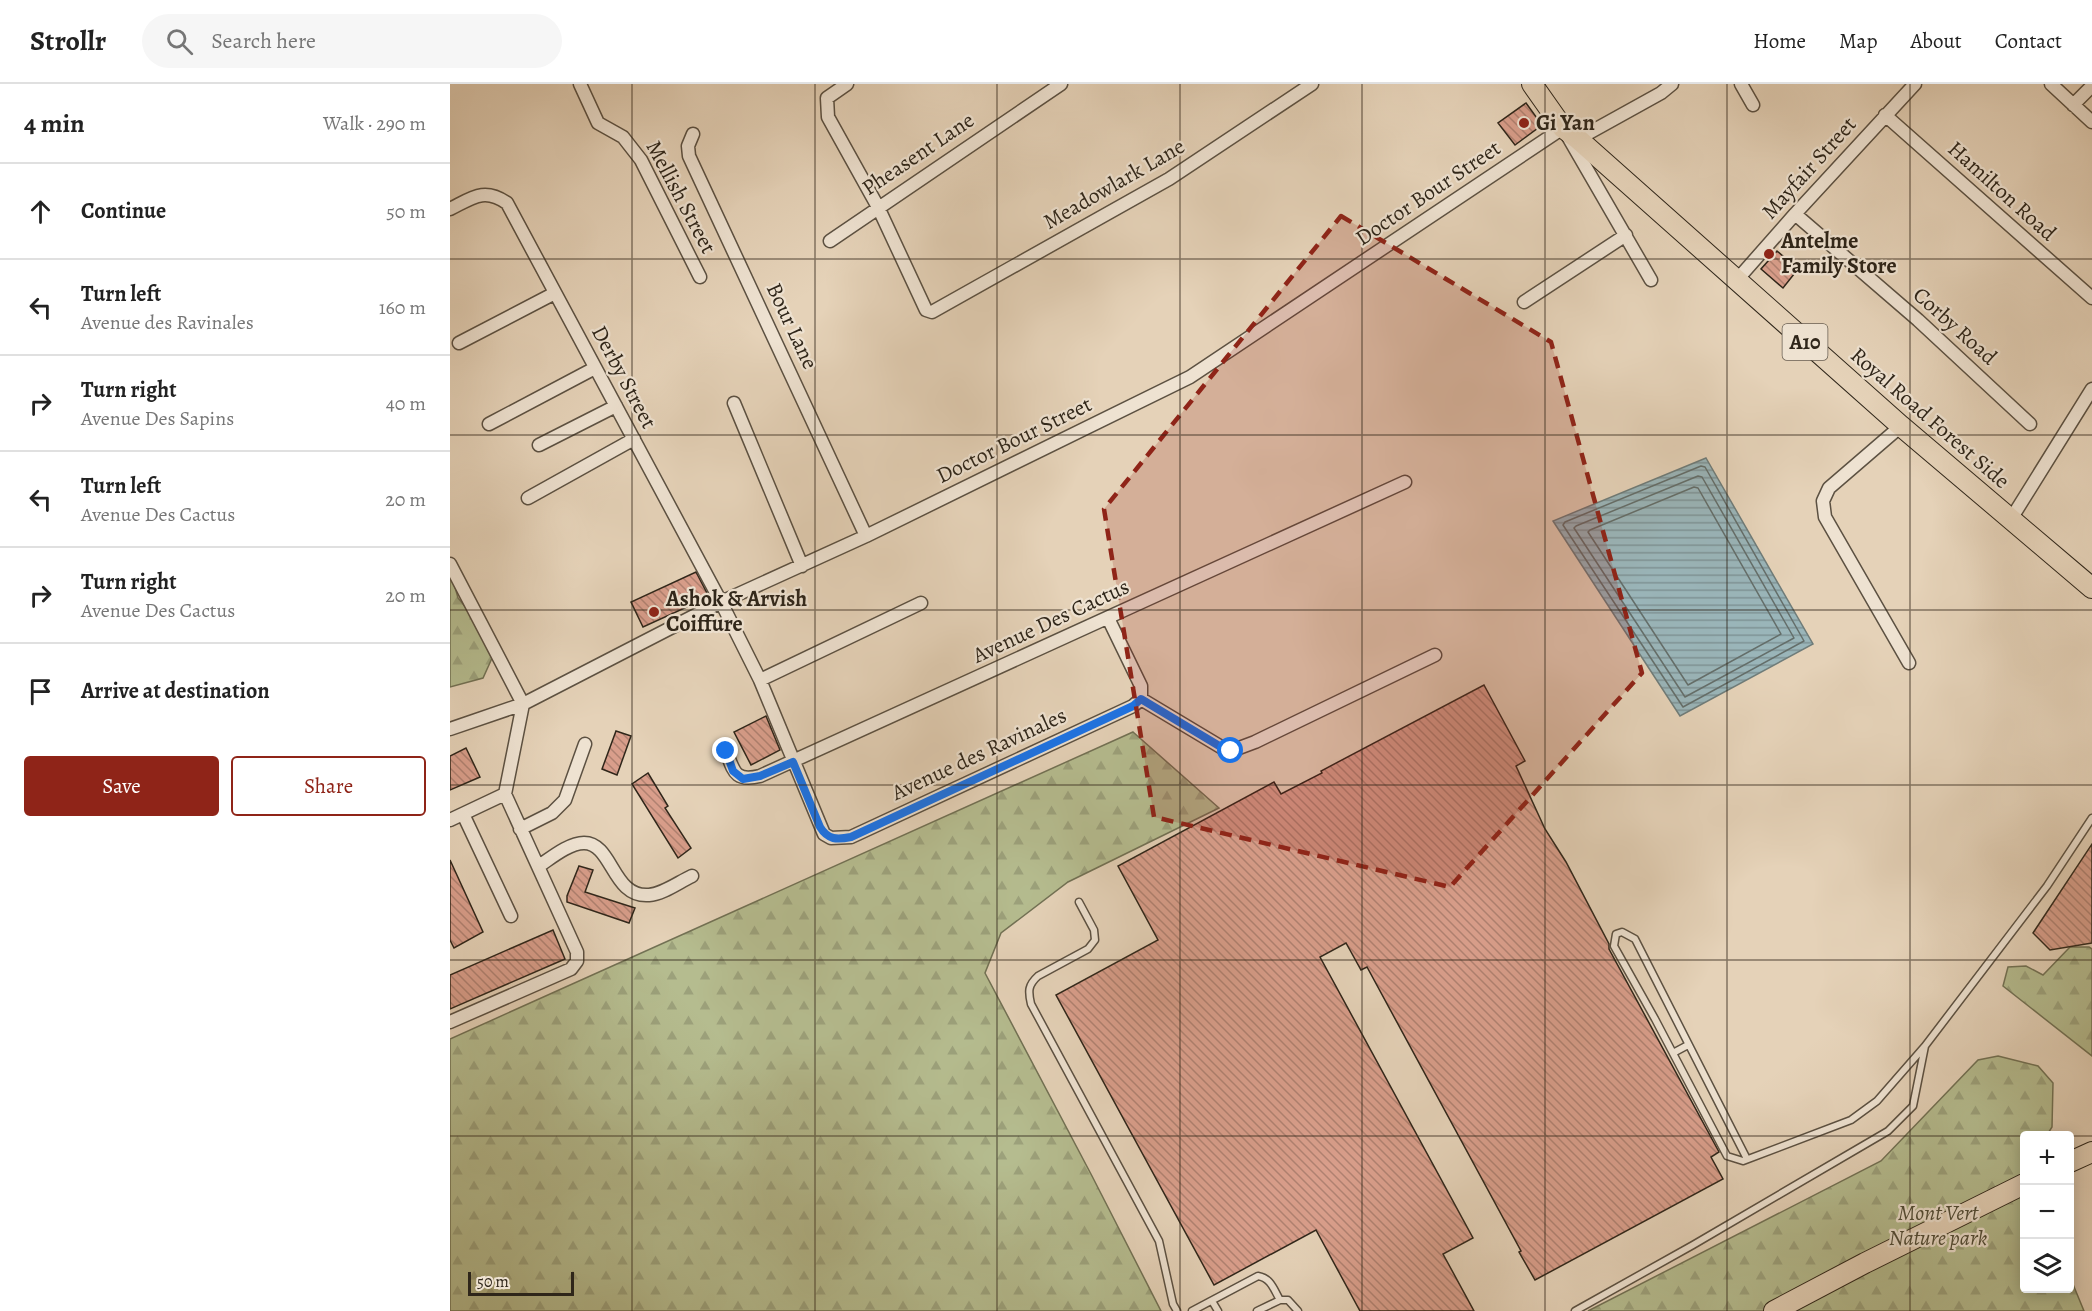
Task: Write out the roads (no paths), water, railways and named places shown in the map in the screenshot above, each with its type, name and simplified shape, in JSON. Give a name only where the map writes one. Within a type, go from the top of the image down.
[{"type":"main road","name":"Royal Road Forest Side","points":[[1532,84],[1570,133],[1901,426],[2092,588]]},
{"type":"main road","points":[[2074,1160],[2092,1152]]},
{"type":"main road","points":[[1774,1311],[2023,1185]]},
{"type":"street","name":"Mellish Street","points":[[580,84],[598,123],[623,137],[641,160],[700,277]]},
{"type":"street","points":[[847,84],[827,98],[828,117],[878,207]]},
{"type":"street","name":"Pheasent Lane","points":[[830,241],[1061,84]]},
{"type":"street","name":"Meadowlark Lane","points":[[878,207],[926,310],[932,312],[1168,178],[1312,84]]},
{"type":"street","name":"Doctor Bour Street","points":[[450,729],[524,704],[721,602],[866,536],[1190,377],[1570,133],[1661,93],[1672,84]]},
{"type":"street","points":[[1741,84],[1753,105]]},
{"type":"street","name":"Mayfair Street","points":[[1736,281],[1915,84]]},
{"type":"street","points":[[2051,84],[2092,122]]},
{"type":"street","points":[[2073,105],[2092,86]]},
{"type":"street","name":"Hamilton Road","points":[[1885,115],[2092,298]]},
{"type":"street","points":[[1570,133],[1651,280]]},
{"type":"street","name":"Bour Lane","points":[[693,134],[688,146],[689,156],[866,536]]},
{"type":"street","name":"Derby Street","points":[[450,209],[475,196],[492,195],[507,203],[721,602],[760,680],[820,827],[824,834],[831,838]]},
{"type":"street","name":"Corby Road","points":[[1795,214],[1918,320],[2030,424]]},
{"type":"street","points":[[1524,302],[1626,235]]},
{"type":"street","points":[[459,343],[555,292]]},
{"type":"street","points":[[489,424],[596,368]]},
{"type":"street","points":[[2011,519],[2092,388]]},
{"type":"street","points":[[734,403],[802,566]]},
{"type":"street","points":[[539,445],[616,406]]},
{"type":"street","points":[[1901,426],[1828,488],[1823,501],[1825,517],[1909,663]]},
{"type":"street","points":[[528,498],[634,439]]},
{"type":"street","name":"Avenue Des Cactus","points":[[726,751],[733,771],[743,779],[760,776],[1405,483]]},
{"type":"street","points":[[450,564],[524,704],[505,794],[577,952],[577,961],[572,969],[450,1022]]},
{"type":"street","points":[[760,680],[921,603]]},
{"type":"street","points":[[1108,618],[1141,686],[1141,699],[1231,751],[1255,742],[1435,655]]},
{"type":"street","name":"Avenue des Ravinales","points":[[831,838],[851,837],[1133,706],[1141,699]]},
{"type":"street","points":[[520,829],[552,813],[565,800],[585,744]]},
{"type":"street","points":[[450,820],[505,794]]},
{"type":"street","points":[[463,814],[511,916]]},
{"type":"street","points":[[539,866],[582,843],[593,844],[600,849],[621,882],[636,892],[648,896],[659,893],[692,876]]},
{"type":"lane","points":[[1748,1159],[1635,939],[1622,932],[1616,934],[1614,946],[1728,1156],[1743,1161],[1851,1120],[1877,1101],[1925,1046],[2047,886],[2092,818]]},
{"type":"lane","points":[[1079,902],[1094,930],[1095,940],[1088,949],[1031,982],[1028,991],[1031,1004],[1159,1240],[1173,1304],[1177,1311]]},
{"type":"lane","points":[[1673,1053],[1688,1045]]},
{"type":"lane","points":[[1575,1311],[1888,1131],[1913,1106],[1925,1046]]},
{"type":"lane","points":[[1192,1311],[1258,1276],[1269,1280],[1280,1300]]},
{"type":"lane","points":[[1257,1311],[1280,1300],[1288,1300],[1298,1311]]},
{"type":"lane","points":[[1212,1301],[1218,1311]]},
{"type":"water","points":[[1706,458],[1813,644],[1680,716],[1553,521]]},
{"type":"place","name":"Gi Yan","points":[[1524,123]]},
{"type":"place","name":"Antelme Family Store","points":[[1769,254]]},
{"type":"place","name":"Ashok & Arvish Coiffure","points":[[654,612]]},
{"type":"park label","name":"Mont Vert Nature park","points":[[1938,1226]]}]
